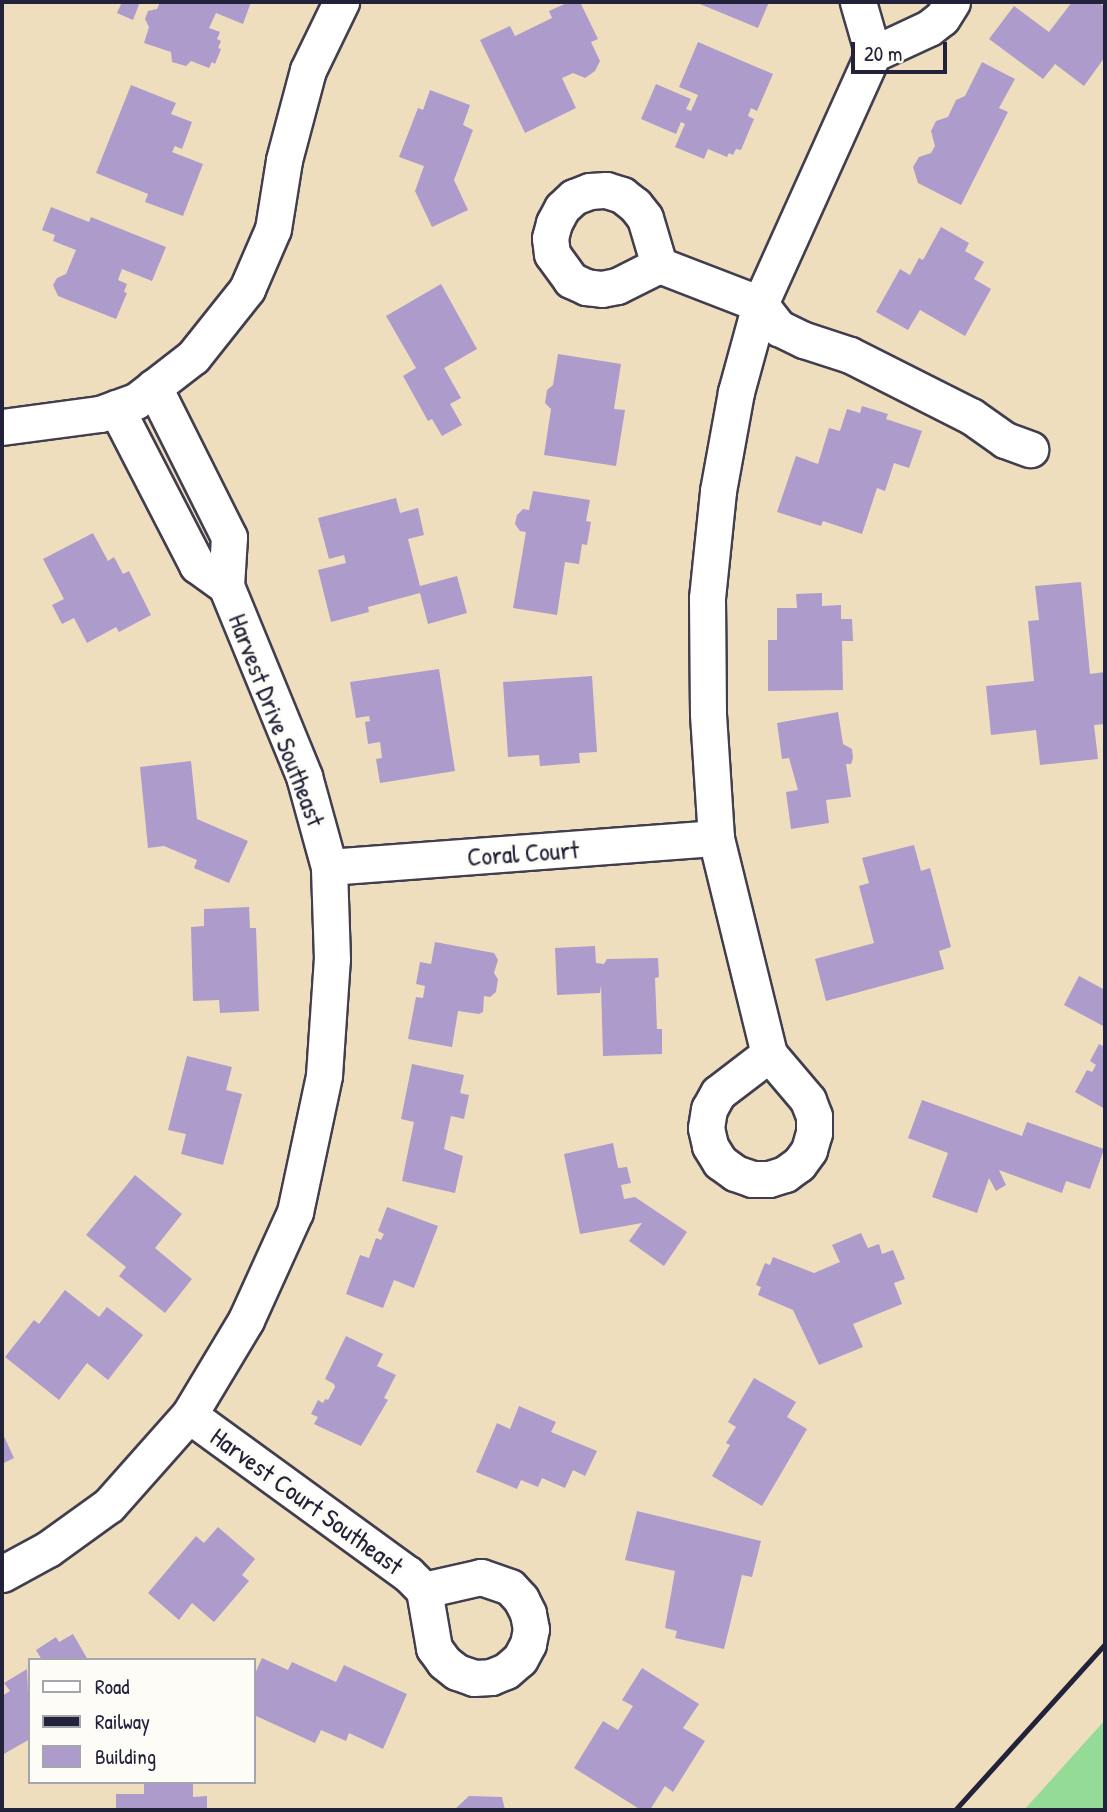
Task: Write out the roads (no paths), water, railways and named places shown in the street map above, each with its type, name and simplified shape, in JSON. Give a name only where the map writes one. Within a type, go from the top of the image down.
[{"type":"street","points":[[2,427],[100,414],[136,401],[193,356],[247,289],[272,229],[284,160],[308,70],[341,2]]},
{"type":"street","points":[[769,1054],[716,838],[708,713],[707,598],[718,491],[736,392],[760,304],[873,54],[858,2]]},
{"type":"street","points":[[873,54],[929,28],[942,18],[952,2]]},
{"type":"street","points":[[659,265],[760,304],[779,328],[804,340],[850,355],[971,416],[1004,440],[1030,449]]},
{"type":"street","name":"Harvest Drive Southeast","points":[[2,1574],[48,1549],[109,1506],[189,1415],[246,1320],[295,1212],[324,1075],[332,958],[329,867],[304,776],[226,586],[229,537],[154,387]]},
{"type":"street","name":"Harvest Drive Southeast","points":[[116,408],[197,565],[226,586]]},
{"type":"street","name":"Coral Court","points":[[329,867],[716,838]]},
{"type":"street","name":"Harvest Court Southeast","points":[[189,1415],[408,1574],[424,1590]]},
{"type":"railway","points":[[955,1810],[1105,1644]]}]
